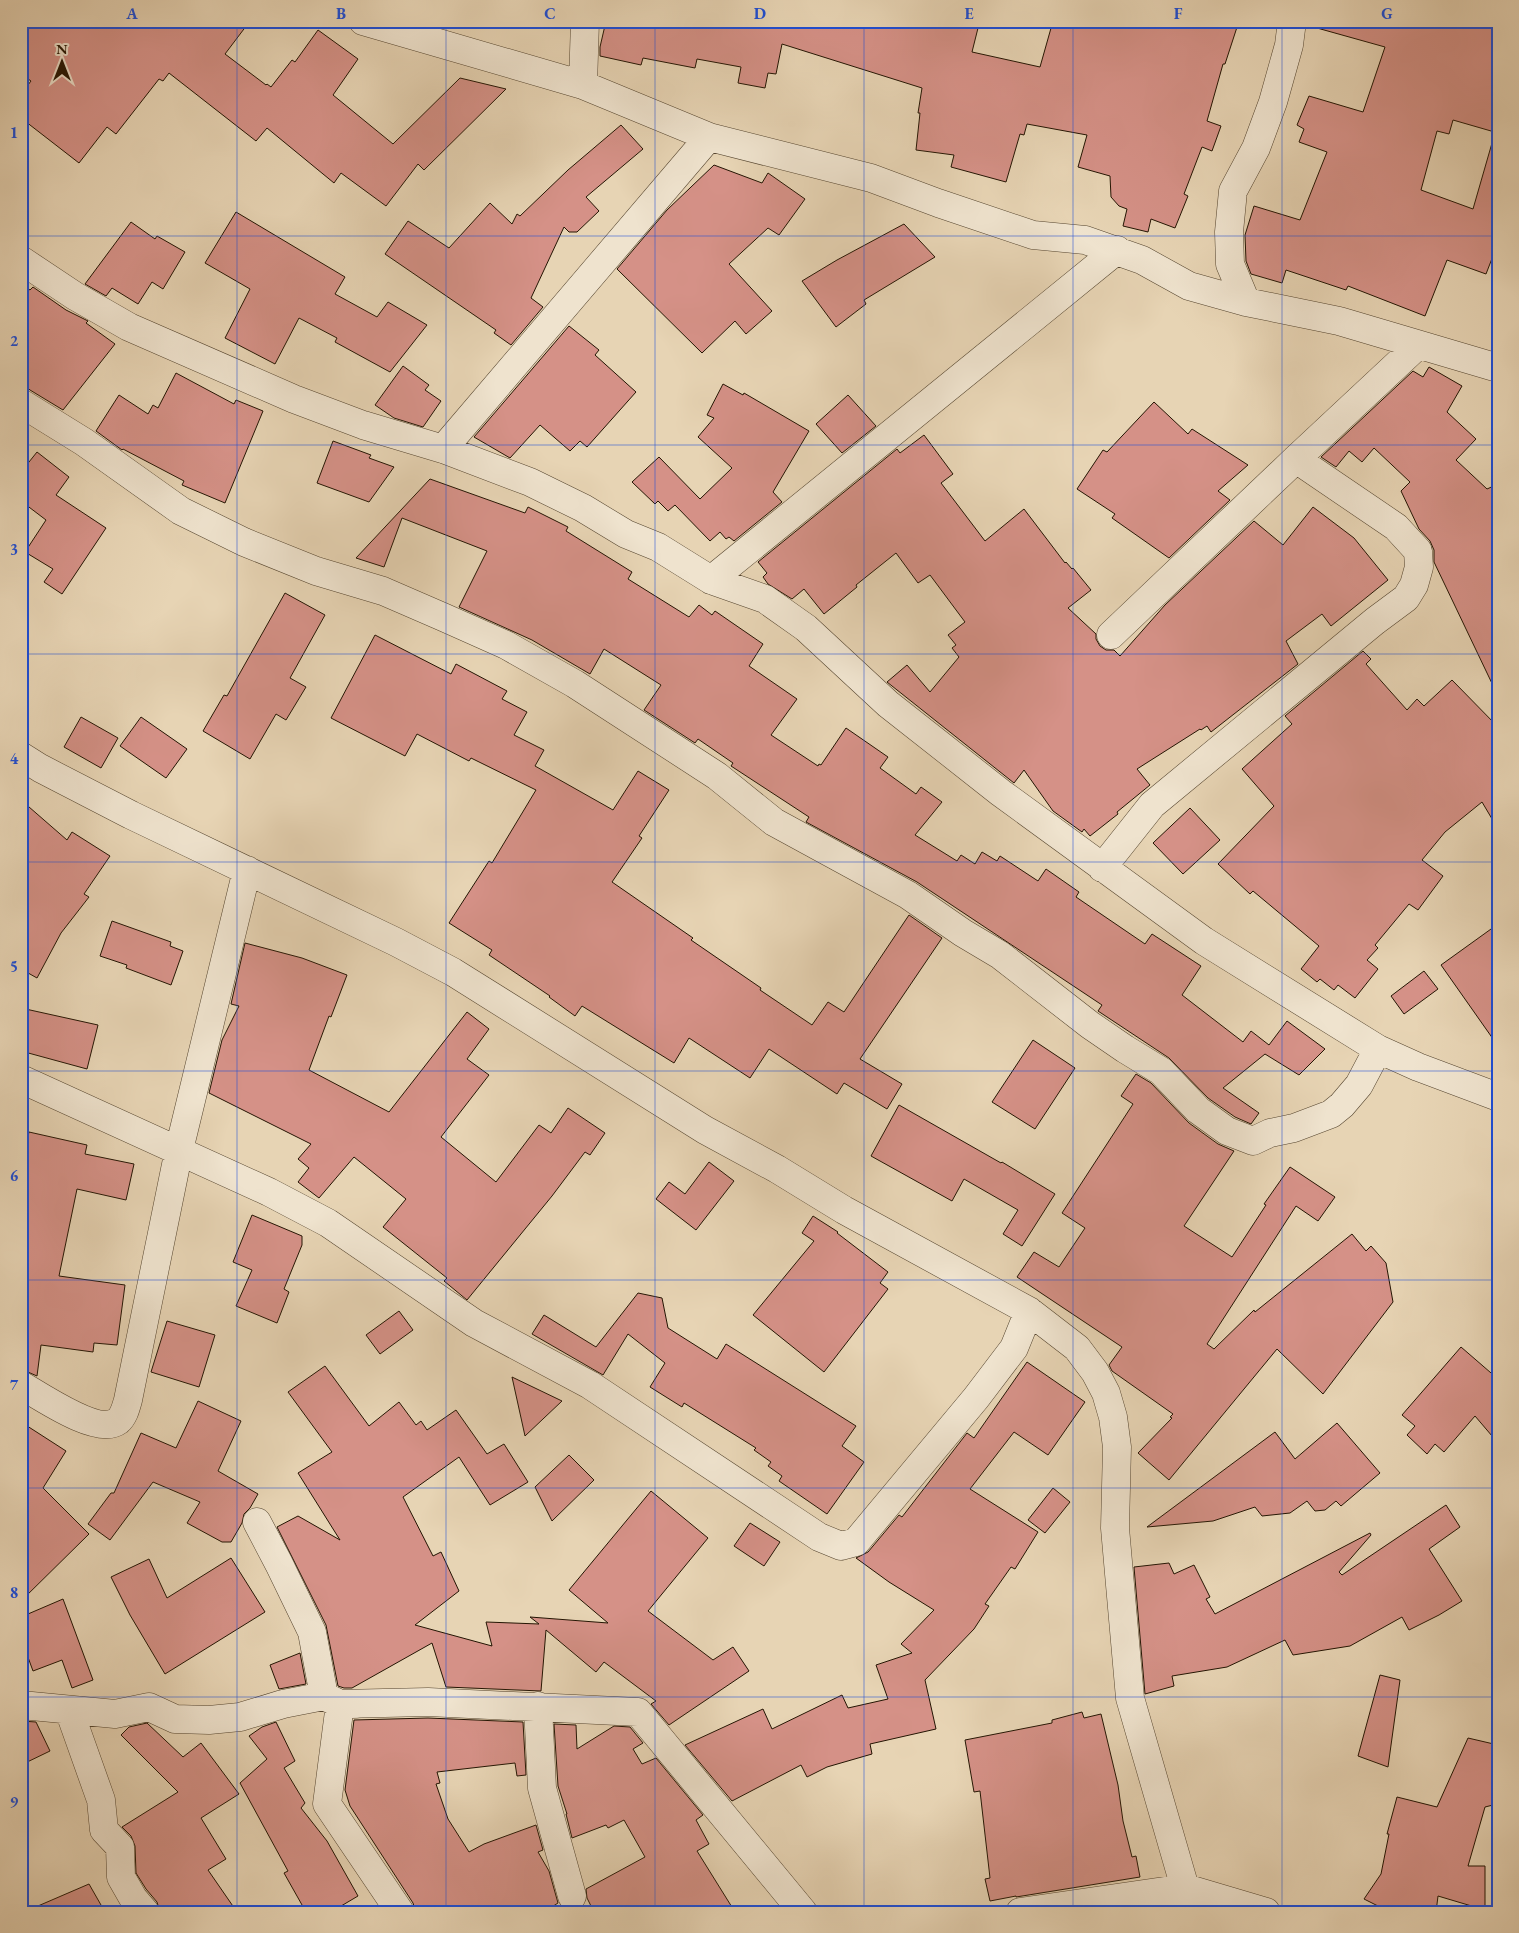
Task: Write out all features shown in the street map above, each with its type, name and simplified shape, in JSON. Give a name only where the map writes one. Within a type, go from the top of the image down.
[{"type":"street","points":[[363,21],[583,85],[710,137],[871,178],[938,204],[1033,235],[1085,240],[1118,250],[1142,260],[1189,286],[1246,302],[1339,321],[1498,368]]},
{"type":"street","points":[[583,85],[585,21]]},
{"type":"street","points":[[1246,302],[1230,264],[1229,232],[1233,191],[1256,148],[1273,102],[1289,45],[1292,21]]},
{"type":"street","points":[[443,449],[710,137]]},
{"type":"street","points":[[711,580],[1118,250]]},
{"type":"street","points":[[21,260],[75,296],[129,327],[294,399],[363,425],[443,449],[530,482],[583,508],[626,534],[658,547],[711,580],[765,599],[806,628],[888,704],[1001,793],[1204,941],[1378,1050],[1498,1097]]},
{"type":"street","points":[[1111,636],[1418,345]]},
{"type":"street","points":[[21,403],[92,447],[181,511],[244,542],[316,572],[384,591],[506,645],[574,684],[717,776],[774,822],[908,895],[963,933],[1000,955],[1097,1030],[1125,1050],[1161,1071],[1198,1110],[1227,1131],[1253,1140],[1270,1133],[1294,1128],[1331,1114],[1342,1105],[1359,1085],[1378,1050]]},
{"type":"street","points":[[1102,868],[1152,805],[1375,621],[1406,598],[1414,584],[1418,567],[1418,551],[1396,527],[1296,459]]},
{"type":"street","points":[[21,756],[40,768],[131,814],[396,942],[453,972],[705,1130],[777,1168],[844,1210],[1029,1312],[1077,1348],[1095,1372],[1106,1393],[1113,1416],[1118,1447],[1115,1528],[1130,1698],[1185,1888],[1171,1912]]},
{"type":"street","points":[[21,1385],[68,1412],[90,1421],[108,1425],[121,1418],[128,1400],[178,1150],[247,870]]},
{"type":"street","points":[[21,1079],[269,1192],[328,1223],[474,1323],[590,1385],[783,1514],[819,1537],[841,1546],[856,1542],[976,1398],[1014,1348],[1029,1312]]},
{"type":"street","points":[[256,1522],[312,1632],[332,1700],[327,1804],[400,1912]]},
{"type":"street","points":[[21,1705],[115,1714],[149,1707],[174,1719],[209,1720],[240,1717],[283,1704],[332,1700],[538,1706],[638,1712],[804,1912]]},
{"type":"street","points":[[538,1706],[542,1788],[572,1896]]},
{"type":"street","points":[[69,1710],[101,1800],[104,1830],[120,1847],[121,1877],[133,1898],[144,1912]]},
{"type":"street","points":[[1020,1912],[1185,1888],[1266,1912]]},
{"type":"building","points":[[21,21],[250,21],[225,54],[271,87],[292,60],[295,62],[318,30],[358,59],[333,95],[393,144],[460,78],[506,89],[424,170],[418,164],[386,206],[341,173],[334,183],[267,128],[256,141],[169,73],[163,81],[159,79],[116,134],[107,127],[79,163],[21,118],[21,94],[31,81],[21,74]]},
{"type":"building","points":[[606,21],[950,21],[978,28],[972,52],[1040,67],[1053,21],[1239,21],[1225,64],[1223,64],[1207,121],[1221,126],[1212,151],[1202,147],[1184,194],[1188,196],[1175,228],[1151,219],[1148,232],[1123,226],[1127,209],[1119,206],[1111,197],[1110,176],[1078,167],[1087,135],[1027,124],[1024,135],[1020,134],[1006,182],[951,167],[954,155],[916,150],[920,113],[918,113],[922,88],[782,44],[776,74],[768,73],[765,88],[738,83],[741,67],[697,59],[695,68],[643,58],[641,65],[600,56],[600,47]]},
{"type":"building","points":[[1318,21],[1476,21],[1498,30],[1498,133],[1453,120],[1449,134],[1437,131],[1421,190],[1473,209],[1492,143],[1498,144],[1498,243],[1486,274],[1447,260],[1425,316],[1348,286],[1346,290],[1286,270],[1282,283],[1251,274],[1246,261],[1245,235],[1254,206],[1300,220],[1327,152],[1299,142],[1304,129],[1297,125],[1309,96],[1363,112],[1385,47],[1317,28]]},
{"type":"building","points":[[621,125],[643,149],[586,197],[599,211],[577,232],[569,232],[564,227],[531,298],[543,307],[511,345],[494,333],[496,330],[385,254],[408,221],[449,248],[490,203],[512,224],[517,214],[520,216],[568,170]]},
{"type":"building","points":[[714,165],[762,183],[768,173],[805,199],[779,235],[768,228],[729,264],[772,311],[746,334],[735,321],[702,353],[617,269],[667,210]]},
{"type":"building","points":[[236,212],[345,277],[335,294],[377,317],[388,302],[427,325],[390,372],[335,342],[337,338],[299,318],[275,364],[225,338],[250,289],[205,263]]},
{"type":"building","points":[[131,222],[155,239],[157,236],[185,252],[163,289],[152,282],[138,304],[112,288],[106,296],[85,284]]},
{"type":"building","points":[[904,224],[935,257],[864,300],[866,304],[836,327],[802,281]]},
{"type":"building","points":[[21,284],[30,290],[33,287],[66,310],[88,321],[86,323],[115,344],[63,410],[30,390],[21,382]]},
{"type":"building","points":[[569,326],[599,350],[595,355],[636,392],[587,447],[580,441],[570,451],[540,425],[510,458],[474,437]]},
{"type":"building","points":[[403,366],[429,385],[425,390],[441,401],[423,427],[394,418],[375,405]]},
{"type":"building","points":[[1429,367],[1462,386],[1447,412],[1476,439],[1456,460],[1487,489],[1498,484],[1498,696],[1434,562],[1434,550],[1430,541],[1419,529],[1401,491],[1410,482],[1374,448],[1362,462],[1349,451],[1336,467],[1321,457],[1413,371],[1423,377]]},
{"type":"building","points":[[176,373],[234,404],[236,400],[263,411],[225,503],[182,485],[184,481],[122,450],[96,431],[119,395],[148,414],[153,405],[158,408]]},
{"type":"building","points":[[723,384],[743,395],[744,393],[809,431],[773,492],[782,502],[734,541],[729,537],[726,539],[720,532],[710,541],[675,505],[668,511],[658,501],[655,504],[632,482],[659,457],[700,499],[732,468],[698,437],[714,418],[707,415]]},
{"type":"building","points":[[848,395],[876,426],[842,453],[816,424]]},
{"type":"building","points":[[1154,402],[1188,434],[1192,429],[1248,465],[1218,491],[1230,500],[1169,558],[1112,518],[1115,514],[1077,489],[1103,450],[1107,452]]},
{"type":"building","points":[[924,435],[953,474],[941,483],[985,541],[1024,509],[1065,563],[1073,568],[1091,590],[1068,608],[1096,634],[1096,639],[1100,646],[1106,650],[1114,650],[1120,656],[1165,605],[1254,521],[1283,545],[1313,507],[1354,538],[1388,580],[1331,626],[1322,614],[1286,641],[1298,664],[1211,732],[1207,726],[1200,729],[1137,769],[1150,785],[1090,836],[1084,829],[1082,832],[1053,811],[1024,770],[1014,783],[887,682],[907,665],[930,692],[959,657],[952,648],[956,645],[948,635],[965,622],[930,575],[918,583],[896,553],[824,614],[804,589],[792,599],[768,584],[763,577],[767,573],[758,562],[897,449],[900,453]]},
{"type":"building","points":[[333,441],[371,455],[369,458],[394,467],[369,502],[317,483]]},
{"type":"building","points":[[37,452],[69,477],[56,495],[106,528],[62,594],[44,582],[53,569],[25,552],[46,520],[21,501],[21,472]]},
{"type":"building","points":[[430,479],[525,513],[528,507],[568,527],[566,531],[632,572],[628,579],[689,617],[699,605],[712,615],[715,611],[763,644],[749,666],[797,699],[771,735],[818,766],[819,764],[821,765],[846,728],[888,757],[880,768],[916,794],[921,787],[942,802],[915,835],[957,861],[961,855],[975,864],[982,852],[997,861],[1000,856],[1038,881],[1046,869],[1079,892],[1076,897],[1145,944],[1152,934],[1201,966],[1182,995],[1243,1042],[1251,1031],[1269,1045],[1287,1021],[1325,1049],[1299,1075],[1265,1054],[1223,1088],[1259,1113],[1251,1124],[1235,1117],[1208,1098],[1169,1058],[1098,1011],[1102,1005],[917,882],[806,822],[809,817],[731,766],[733,763],[698,739],[695,743],[644,710],[661,685],[604,649],[590,674],[532,640],[459,607],[487,551],[402,518],[384,567],[356,558]]},
{"type":"building","points":[[285,593],[325,615],[290,678],[306,687],[286,720],[276,714],[250,759],[203,731],[224,695],[227,696]]},
{"type":"building","points":[[375,635],[451,674],[456,664],[507,691],[502,699],[527,712],[514,735],[544,750],[535,766],[613,810],[638,771],[669,790],[639,836],[642,838],[612,882],[693,938],[691,940],[761,988],[760,990],[812,1025],[828,1002],[844,1012],[909,915],[942,938],[860,1059],[902,1084],[887,1109],[844,1083],[837,1094],[769,1049],[750,1078],[689,1038],[674,1063],[582,1006],[575,1016],[550,996],[489,955],[492,950],[449,923],[489,861],[492,863],[536,790],[471,758],[469,761],[417,734],[405,756],[331,718]]},
{"type":"building","points":[[1363,651],[1371,659],[1366,664],[1407,710],[1417,699],[1424,706],[1452,680],[1498,727],[1498,829],[1482,802],[1445,832],[1422,860],[1443,876],[1418,910],[1409,904],[1375,945],[1378,948],[1367,960],[1378,969],[1355,998],[1338,985],[1334,990],[1320,979],[1317,982],[1301,969],[1319,946],[1253,891],[1250,894],[1218,864],[1274,806],[1242,769],[1292,724],[1285,716]]},
{"type":"building","points":[[81,717],[118,738],[101,768],[64,747]]},
{"type":"building","points":[[141,717],[187,749],[166,778],[120,746]]},
{"type":"building","points":[[21,800],[67,840],[72,832],[110,856],[84,894],[89,897],[61,933],[37,978],[21,969]]},
{"type":"building","points":[[1190,808],[1220,840],[1183,874],[1153,843]]},
{"type":"building","points":[[112,921],[171,942],[170,946],[183,951],[171,985],[126,968],[127,965],[100,956]]},
{"type":"building","points":[[1498,924],[1498,1046],[1441,965]]},
{"type":"building","points":[[245,943],[302,958],[347,975],[309,1070],[389,1112],[467,1012],[489,1029],[467,1059],[489,1075],[441,1137],[496,1182],[539,1125],[551,1133],[568,1108],[605,1133],[590,1155],[585,1152],[552,1196],[467,1300],[444,1281],[447,1278],[383,1227],[406,1199],[354,1157],[319,1198],[298,1182],[309,1168],[298,1159],[311,1144],[209,1093],[222,1040],[239,1006],[231,1004]]},
{"type":"building","points":[[1424,971],[1438,989],[1404,1014],[1391,996]]},
{"type":"building","points":[[21,1008],[98,1025],[87,1069],[21,1051]]},
{"type":"building","points":[[1033,1040],[1075,1068],[1035,1129],[992,1102]]},
{"type":"building","points":[[1136,1074],[1151,1083],[1189,1123],[1218,1144],[1234,1151],[1184,1226],[1232,1257],[1266,1205],[1264,1204],[1290,1167],[1335,1197],[1318,1221],[1296,1206],[1207,1344],[1214,1349],[1254,1310],[1255,1312],[1352,1234],[1366,1251],[1371,1246],[1386,1263],[1393,1302],[1323,1394],[1277,1349],[1169,1480],[1138,1453],[1172,1418],[1170,1417],[1173,1414],[1112,1371],[1109,1365],[1122,1347],[1017,1277],[1034,1252],[1059,1267],[1085,1228],[1062,1213],[1133,1104],[1121,1096]]},
{"type":"building","points":[[899,1105],[1002,1162],[1055,1194],[1022,1246],[1003,1234],[1018,1210],[964,1179],[952,1201],[871,1156]]},
{"type":"building","points":[[29,1132],[87,1145],[85,1154],[134,1164],[126,1200],[77,1189],[59,1276],[125,1285],[117,1345],[94,1343],[93,1352],[41,1345],[37,1376],[21,1369],[21,1166]]},
{"type":"building","points":[[709,1162],[734,1181],[696,1230],[656,1199],[669,1182],[685,1194]]},
{"type":"building","points":[[252,1215],[302,1236],[302,1245],[284,1289],[289,1292],[277,1323],[236,1306],[252,1270],[233,1262]]},
{"type":"building","points":[[813,1216],[838,1232],[888,1272],[880,1283],[888,1289],[824,1372],[753,1315],[814,1241],[802,1233]]},
{"type":"building","points":[[638,1293],[662,1298],[668,1328],[717,1359],[726,1344],[856,1426],[842,1446],[864,1462],[827,1514],[779,1481],[782,1476],[768,1466],[771,1462],[754,1450],[756,1448],[684,1403],[682,1407],[650,1387],[665,1363],[628,1334],[603,1375],[532,1334],[544,1315],[596,1347]]},
{"type":"building","points":[[399,1311],[413,1330],[380,1354],[366,1335]]},
{"type":"building","points":[[167,1321],[215,1335],[199,1387],[151,1372]]},
{"type":"building","points":[[1461,1347],[1498,1379],[1498,1443],[1475,1416],[1444,1452],[1435,1444],[1427,1454],[1407,1435],[1415,1426],[1402,1415]]},
{"type":"building","points":[[1027,1362],[1085,1402],[1048,1455],[1014,1432],[970,1489],[1038,1532],[1015,1569],[1011,1567],[985,1604],[989,1606],[974,1629],[925,1680],[936,1729],[870,1744],[872,1754],[827,1767],[807,1777],[801,1765],[732,1801],[685,1745],[763,1709],[772,1729],[842,1695],[848,1708],[888,1699],[876,1665],[912,1653],[901,1644],[934,1610],[889,1582],[856,1558],[868,1552],[899,1515],[902,1517],[967,1433],[974,1438]]},
{"type":"building","points":[[325,1366],[369,1426],[399,1402],[416,1425],[421,1421],[427,1430],[456,1410],[487,1454],[504,1444],[528,1482],[490,1505],[459,1457],[403,1497],[433,1556],[441,1552],[459,1591],[415,1625],[492,1646],[486,1622],[539,1624],[530,1617],[608,1623],[569,1590],[651,1491],[708,1538],[648,1611],[713,1660],[733,1647],[749,1671],[669,1725],[651,1704],[656,1701],[604,1662],[596,1672],[546,1630],[541,1691],[446,1687],[432,1643],[352,1688],[338,1686],[326,1625],[277,1527],[298,1516],[340,1540],[298,1473],[332,1452],[288,1392]]},
{"type":"building","points":[[512,1377],[562,1401],[525,1436]]},
{"type":"building","points":[[198,1401],[241,1421],[218,1471],[258,1494],[244,1514],[242,1523],[231,1542],[222,1542],[187,1523],[200,1502],[153,1482],[110,1540],[88,1524],[111,1493],[114,1493],[141,1433],[176,1448]]},
{"type":"building","points":[[21,1422],[66,1451],[43,1488],[89,1534],[21,1601]]},
{"type":"building","points":[[1337,1423],[1380,1473],[1341,1506],[1336,1501],[1325,1510],[1315,1511],[1307,1501],[1290,1513],[1262,1516],[1255,1507],[1213,1521],[1147,1527],[1275,1432],[1295,1459]]},
{"type":"building","points":[[569,1455],[594,1480],[552,1521],[535,1487]]},
{"type":"building","points":[[1053,1488],[1070,1502],[1045,1533],[1028,1520]]},
{"type":"building","points":[[1446,1505],[1460,1527],[1429,1549],[1462,1601],[1409,1630],[1402,1617],[1350,1646],[1293,1655],[1285,1640],[1227,1667],[1172,1676],[1174,1686],[1145,1694],[1134,1567],[1169,1563],[1174,1574],[1194,1565],[1210,1597],[1206,1599],[1215,1614],[1370,1533],[1371,1535],[1339,1572],[1342,1575]]},
{"type":"building","points":[[750,1523],[780,1542],[764,1566],[734,1546]]},
{"type":"building","points":[[231,1558],[265,1612],[165,1674],[130,1615],[111,1577],[149,1559],[167,1598]]},
{"type":"building","points":[[63,1599],[93,1680],[72,1688],[62,1660],[33,1671],[21,1638],[21,1617]]},
{"type":"building","points":[[300,1653],[306,1684],[279,1689],[270,1665]]},
{"type":"building","points":[[1380,1675],[1400,1680],[1388,1767],[1358,1756]]},
{"type":"building","points":[[1082,1712],[1084,1718],[1101,1714],[1118,1785],[1123,1821],[1132,1857],[1136,1856],[1140,1877],[990,1901],[985,1879],[990,1878],[980,1791],[974,1792],[965,1740],[1052,1723],[1052,1720]]},
{"type":"building","points":[[428,1718],[523,1722],[526,1775],[517,1776],[515,1763],[437,1772],[440,1783],[436,1784],[448,1819],[469,1852],[484,1844],[536,1825],[543,1850],[538,1852],[549,1871],[558,1903],[544,1912],[416,1912],[413,1903],[350,1806],[345,1790],[354,1720]]},
{"type":"building","points":[[21,1721],[36,1722],[50,1751],[21,1765]]},
{"type":"building","points":[[276,1722],[295,1761],[284,1768],[305,1803],[301,1808],[327,1841],[358,1896],[331,1912],[306,1912],[284,1873],[288,1871],[240,1783],[267,1759],[249,1736],[262,1727]]},
{"type":"building","points":[[147,1723],[183,1757],[201,1743],[239,1794],[201,1818],[226,1859],[208,1870],[237,1912],[160,1912],[157,1902],[136,1873],[135,1846],[131,1836],[122,1827],[178,1792],[121,1735],[129,1727]]},
{"type":"building","points":[[554,1724],[576,1725],[577,1749],[614,1726],[630,1727],[643,1743],[633,1749],[642,1764],[656,1758],[703,1815],[696,1820],[709,1844],[697,1851],[735,1912],[594,1912],[587,1898],[586,1889],[645,1857],[624,1820],[608,1828],[606,1825],[572,1838],[558,1786]]},
{"type":"building","points":[[1468,1738],[1498,1745],[1498,1786],[1493,1805],[1485,1807],[1468,1866],[1485,1866],[1485,1910],[1438,1896],[1436,1912],[1390,1912],[1364,1899],[1381,1874],[1389,1834],[1387,1834],[1397,1797],[1437,1807]]},
{"type":"building","points":[[89,1884],[105,1912],[24,1912]]}]
